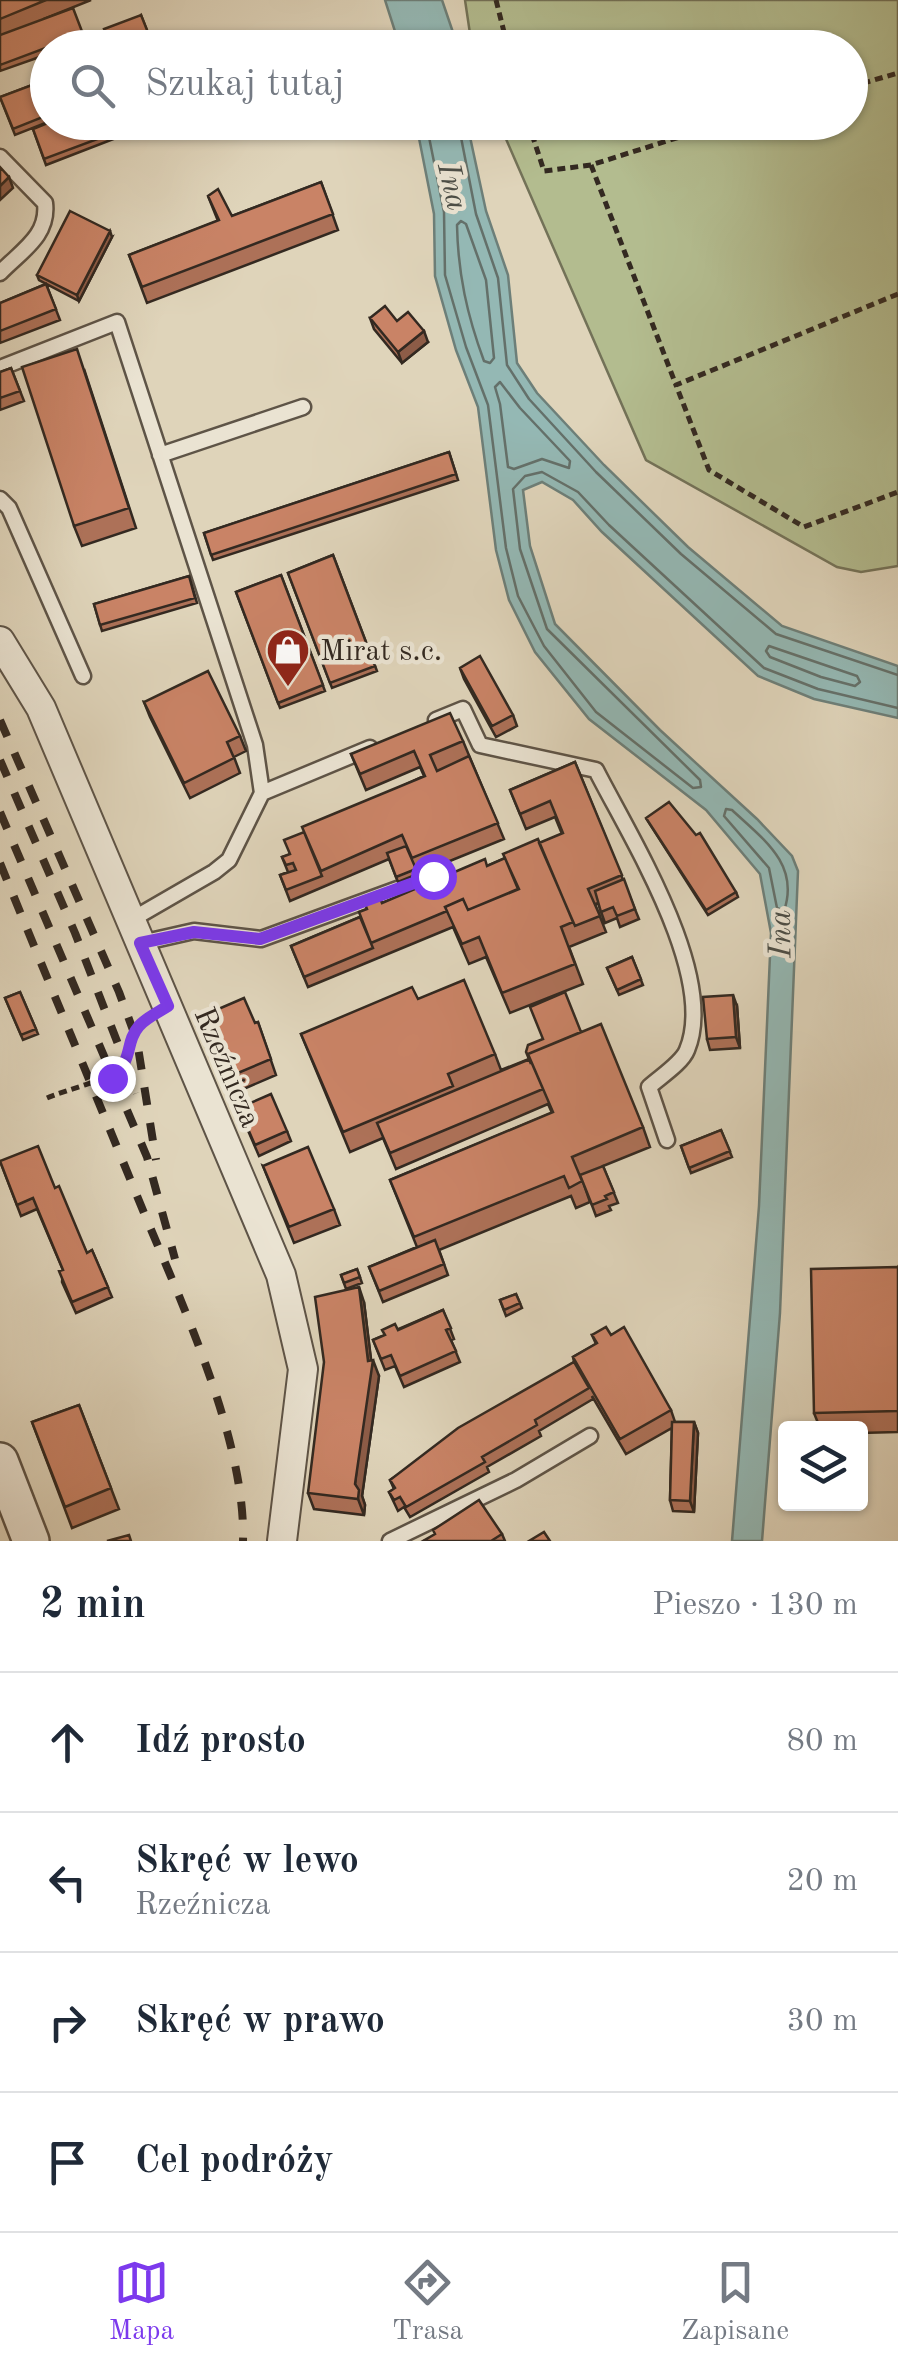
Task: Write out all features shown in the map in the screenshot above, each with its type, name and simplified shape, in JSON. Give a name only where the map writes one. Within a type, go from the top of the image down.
[{"type":"street","name":"Rzeźnicza","points":[[0,640],[41,708],[281,1275],[303,1370],[282,1541]]},
{"type":"street","points":[[0,1462],[31,1541]]},
{"type":"lane","points":[[0,157],[45,204],[46,213],[44,229],[0,273]]},
{"type":"lane","points":[[0,368],[117,322],[254,745],[262,793],[229,860],[136,932]]},
{"type":"lane","points":[[160,456],[303,407]]},
{"type":"lane","points":[[0,499],[9,508],[83,676]]},
{"type":"lane","points":[[426,724],[463,709],[480,745],[596,770],[680,938],[694,1010],[687,1052],[649,1088],[667,1140]]},
{"type":"lane","points":[[262,793],[390,740]]},
{"type":"lane","points":[[136,932],[194,932],[260,939],[433,876]]},
{"type":"lane","points":[[390,1541],[516,1480],[590,1436]]},
{"type":"path","points":[[496,0],[504,30]]},
{"type":"path","points":[[868,82],[898,74]]},
{"type":"path","points":[[534,140],[544,171],[592,165],[671,140]]},
{"type":"path","points":[[592,165],[709,470],[804,528],[898,492]]},
{"type":"path","points":[[676,384],[898,294]]},
{"type":"path","points":[[47,1098],[74,1086],[112,1078],[126,1064],[140,1024],[168,1006]]},
{"type":"green space","points":[[465,0],[898,0],[898,566],[861,572],[837,567],[646,460],[506,140],[868,140],[868,30],[469,30]]},
{"type":"water","points":[[385,0],[442,0],[452,30],[395,30]]},
{"type":"water","name":"Ina","points":[[419,140],[471,140],[486,211],[508,275],[517,363],[537,393],[688,547],[782,626],[898,666],[898,718],[814,699],[758,676],[602,532],[573,500],[542,482],[523,490],[530,546],[555,624],[660,730],[757,819],[792,856],[798,871],[780,1313],[762,1541],[732,1541],[759,1206],[771,933],[760,874],[706,810],[589,719],[535,652],[509,600],[496,550],[478,407],[456,350],[435,276],[434,214]]},
{"type":"building","points":[[0,0],[46,0],[0,19]]},
{"type":"building","points":[[73,8],[81,30],[30,30],[30,54],[0,65],[0,35]]},
{"type":"building","points":[[141,15],[147,30],[104,30]]},
{"type":"building","points":[[30,86],[30,122],[13,129],[0,97]]},
{"type":"building","points":[[37,140],[95,140],[44,159]]},
{"type":"building","points":[[0,167],[9,177],[0,186]]},
{"type":"building","points":[[321,182],[333,214],[142,287],[129,255],[219,220],[208,196],[218,189],[232,216]]},
{"type":"building","points":[[70,211],[110,231],[77,295],[37,275]]},
{"type":"building","points":[[46,284],[56,309],[0,331],[0,303]]},
{"type":"building","points":[[385,306],[397,321],[408,312],[424,331],[398,352],[370,318]]},
{"type":"building","points":[[77,349],[129,508],[74,526],[22,367]]},
{"type":"building","points":[[11,368],[20,391],[0,398],[0,372]]},
{"type":"building","points":[[449,452],[456,474],[211,555],[204,533]]},
{"type":"building","points":[[333,555],[375,666],[330,683],[288,573]]},
{"type":"building","points":[[281,575],[323,685],[278,703],[236,592]]},
{"type":"building","points":[[189,576],[195,598],[100,625],[94,604]]},
{"type":"building","points":[[480,656],[513,715],[492,726],[460,668]]},
{"type":"building","points":[[208,671],[240,736],[227,742],[234,758],[184,783],[144,702]]},
{"type":"building","points":[[450,713],[463,741],[430,755],[437,771],[469,756],[498,823],[412,858],[402,835],[321,871],[302,827],[425,776],[414,751],[360,774],[351,754]]},
{"type":"building","points":[[575,762],[622,875],[588,889],[600,916],[575,926],[539,843],[563,833],[550,801],[520,814],[510,790]]},
{"type":"building","points":[[669,802],[696,835],[700,833],[736,892],[706,910],[646,818]]},
{"type":"building","points":[[304,832],[322,876],[286,890],[280,875],[296,870],[293,863],[286,865],[282,857],[290,854],[284,840]]},
{"type":"building","points":[[538,839],[573,922],[561,927],[575,964],[502,993],[479,937],[462,944],[445,907],[463,899],[468,910],[519,889],[503,854]]},
{"type":"building","points":[[406,846],[416,869],[396,877],[387,853]]},
{"type":"building","points":[[505,858],[518,889],[468,910],[463,899],[445,907],[447,911],[371,943],[359,912],[367,909],[363,899],[378,893],[382,903],[485,859],[487,866]]},
{"type":"building","points":[[624,879],[635,909],[617,916],[613,907],[601,912],[595,891]]},
{"type":"building","points":[[360,917],[373,948],[304,977],[291,946]]},
{"type":"building","points":[[632,957],[641,979],[617,990],[607,968]]},
{"type":"building","points":[[464,980],[495,1054],[448,1074],[453,1086],[343,1132],[301,1034],[412,987],[418,999]]},
{"type":"building","points":[[20,992],[36,1029],[21,1035],[5,998]]},
{"type":"building","points":[[565,992],[581,1032],[528,1054],[531,1064],[526,1052],[528,1045],[543,1039],[530,1007]]},
{"type":"building","points":[[733,995],[736,1037],[707,1039],[703,997]]},
{"type":"building","points":[[244,998],[255,1023],[258,1022],[271,1059],[226,1078],[200,1017]]},
{"type":"building","points":[[601,1024],[643,1127],[572,1157],[582,1181],[569,1188],[564,1176],[414,1237],[390,1180],[553,1112],[528,1054]]},
{"type":"building","points":[[530,1059],[543,1089],[390,1153],[377,1123]]},
{"type":"building","points":[[271,1094],[287,1131],[255,1145],[239,1108]]},
{"type":"building","points":[[721,1130],[730,1151],[689,1168],[681,1146]]},
{"type":"building","points":[[38,1146],[87,1253],[92,1250],[108,1287],[72,1302],[33,1198],[17,1205],[0,1161]]},
{"type":"building","points":[[308,1147],[334,1209],[289,1227],[263,1166]]},
{"type":"building","points":[[603,1166],[614,1192],[592,1205],[580,1175]]},
{"type":"building","points":[[435,1240],[444,1264],[379,1291],[369,1267]]},
{"type":"building","points":[[898,1267],[898,1411],[814,1413],[811,1269]]},
{"type":"building","points":[[357,1269],[360,1277],[344,1283],[341,1275]]},
{"type":"building","points":[[359,1287],[368,1361],[373,1360],[355,1484],[358,1499],[308,1493],[324,1362],[315,1297]]},
{"type":"building","points":[[516,1294],[520,1303],[504,1310],[500,1300]]},
{"type":"building","points":[[443,1310],[451,1328],[446,1330],[456,1351],[400,1376],[391,1355],[381,1359],[373,1340],[385,1335],[382,1330],[395,1324],[398,1330]]},
{"type":"building","points":[[606,1327],[611,1335],[624,1327],[671,1410],[620,1439],[573,1357],[597,1343],[592,1335]]},
{"type":"building","points":[[574,1362],[589,1388],[482,1457],[485,1462],[406,1507],[400,1497],[394,1500],[389,1492],[395,1488],[390,1480],[458,1428]]},
{"type":"building","points":[[79,1405],[111,1488],[65,1507],[32,1422]]},
{"type":"building","points":[[672,1422],[694,1422],[690,1501],[670,1500]]},
{"type":"building","points":[[479,1500],[502,1534],[491,1541],[423,1541],[435,1534],[433,1530]]},
{"type":"building","points":[[544,1532],[550,1541],[529,1541]]},
{"type":"building","points":[[129,1535],[131,1541],[107,1541]]},
{"type":"railway","points":[[0,720],[137,1041],[156,1160]]},
{"type":"railway","points":[[0,760],[75,933],[137,1093]]},
{"type":"railway","points":[[0,812],[147,1157],[175,1259]]},
{"type":"railway","points":[[0,863],[208,1372],[234,1460],[243,1541]]},
{"type":"place","name":"Mirat s.c.","points":[[288,688]]},
{"type":"route","points":[[112,1078],[126,1064],[140,1024],[168,1006],[140,943],[194,932],[260,939],[433,876]]}]
